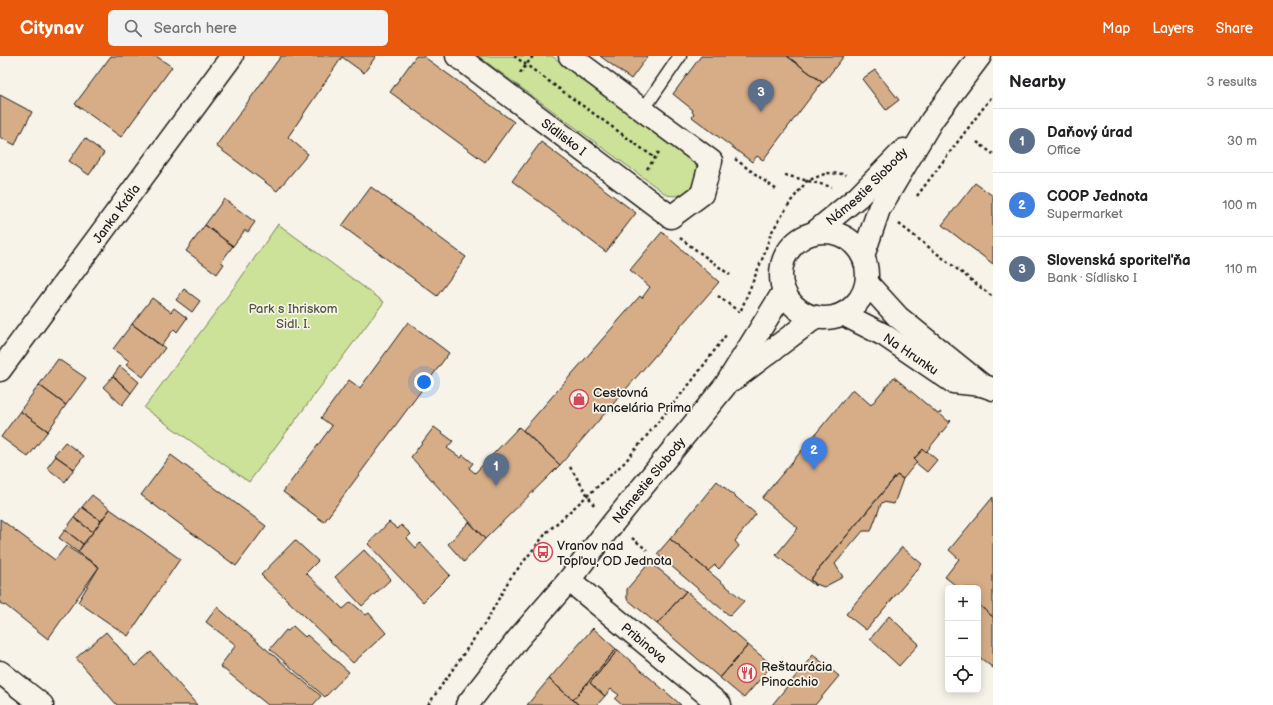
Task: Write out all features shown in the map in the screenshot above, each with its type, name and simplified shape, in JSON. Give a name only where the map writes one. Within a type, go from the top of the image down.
[{"type":"street","name":"Janka Kráľa","points":[[0,370],[232,56]]},
{"type":"street","name":"Sídlisko I","points":[[457,56],[633,189],[674,227]]},
{"type":"street","points":[[570,56],[711,161],[702,194],[674,227]]},
{"type":"street","name":"Námestie Slobody","points":[[863,256],[879,210],[932,120],[980,56]]},
{"type":"street","name":"Námestie Slobody","points":[[815,232],[863,193],[932,120]]},
{"type":"street","points":[[815,232],[830,232],[844,236],[856,245],[863,256],[867,270],[867,283],[862,296],[854,306],[842,314],[830,318],[816,317],[804,312],[792,304],[784,291],[781,276],[783,261],[790,248],[801,238],[815,232]]},
{"type":"street","name":"Na Hrunku","points":[[867,283],[898,317],[988,387]]},
{"type":"street","name":"Námestie Slobody","points":[[467,705],[518,639],[569,580],[613,523],[726,386],[784,291]]},
{"type":"street","name":"Na Hrunku","points":[[842,314],[884,335],[953,382],[988,387]]},
{"type":"street","name":"Námestie Slobody","points":[[726,386],[816,317]]},
{"type":"street","name":"Pribinova","points":[[569,580],[720,705]]},
{"type":"street","points":[[0,672],[42,705]]},
{"type":"lane","points":[[643,110],[680,56]]},
{"type":"path","points":[[514,56],[655,158]]},
{"type":"path","points":[[633,189],[673,133]]},
{"type":"path","points":[[977,142],[993,154]]},
{"type":"path","points":[[734,158],[776,190]]},
{"type":"path","points":[[785,175],[838,189]]},
{"type":"path","points":[[736,319],[740,313],[761,263],[772,233],[791,201],[807,181]]},
{"type":"path","points":[[896,222],[993,298]]},
{"type":"path","points":[[674,227],[730,275]]},
{"type":"path","points":[[718,296],[744,316]]},
{"type":"path","points":[[428,705],[487,620],[509,580],[547,532],[625,462],[692,381],[728,331]]},
{"type":"path","points":[[570,467],[597,510]]},
{"type":"path","points":[[629,536],[647,550]]},
{"type":"green space","points":[[478,56],[552,56],[695,163],[698,170],[695,186],[679,195],[667,195]]},
{"type":"green space","name":"Park s Ihriskom Sidl. I.","points":[[278,224],[384,302],[249,482],[144,408],[238,282]]},
{"type":"building","points":[[111,56],[156,56],[172,67],[121,137],[75,104]]},
{"type":"building","points":[[281,56],[376,56],[364,73],[342,57],[288,137],[308,154],[277,191],[216,146]]},
{"type":"building","points":[[416,56],[423,56],[514,122],[485,162],[390,92]]},
{"type":"building","points":[[600,56],[648,56],[631,79]]},
{"type":"building","points":[[701,56],[787,56],[822,82],[763,160],[757,156],[752,162],[692,117],[694,114],[692,112],[693,110],[673,94]]},
{"type":"building","points":[[787,56],[844,56],[823,83]]},
{"type":"building","points":[[875,70],[899,100],[886,110],[862,79]]},
{"type":"building","points":[[0,95],[32,112],[15,145],[0,137]]},
{"type":"building","points":[[85,138],[104,153],[89,175],[69,161]]},
{"type":"building","points":[[541,142],[636,213],[606,252],[512,181]]},
{"type":"building","points":[[975,183],[993,196],[993,264],[942,225]]},
{"type":"building","points":[[371,187],[466,257],[437,296],[342,226]]},
{"type":"building","points":[[224,199],[255,222],[248,232],[245,230],[233,246],[205,225]]},
{"type":"building","points":[[205,225],[233,246],[221,262],[224,264],[217,274],[186,251]]},
{"type":"building","points":[[662,232],[719,282],[560,465],[523,430],[640,296],[642,298],[650,287],[630,270]]},
{"type":"building","points":[[184,289],[200,301],[192,312],[176,300]]},
{"type":"building","points":[[152,298],[171,312],[174,308],[187,318],[177,332],[174,329],[161,346],[132,324]]},
{"type":"building","points":[[408,322],[449,353],[324,522],[283,492],[332,426],[321,418],[349,380],[360,388]]},
{"type":"building","points":[[132,324],[165,348],[143,377],[126,364],[129,361],[113,349]]},
{"type":"building","points":[[58,359],[86,378],[66,405],[39,385]]},
{"type":"building","points":[[120,366],[139,382],[131,393],[113,376]]},
{"type":"building","points":[[113,376],[131,393],[122,405],[103,387]]},
{"type":"building","points":[[894,377],[938,414],[941,412],[940,414],[949,422],[950,420],[951,421],[926,452],[923,449],[914,459],[917,462],[903,479],[897,475],[810,580],[815,583],[814,585],[776,555],[798,528],[762,498],[853,389],[871,405]]},
{"type":"building","points":[[39,385],[66,405],[48,431],[20,411]]},
{"type":"building","points":[[20,411],[48,431],[28,457],[1,437]]},
{"type":"building","points":[[434,427],[453,441],[447,448],[461,458],[463,455],[473,463],[469,468],[475,473],[519,427],[560,465],[485,539],[411,457]]},
{"type":"building","points":[[65,442],[84,456],[74,469],[54,455]]},
{"type":"building","points":[[923,449],[937,460],[927,472],[916,463],[917,462],[914,459]]},
{"type":"building","points":[[171,455],[266,526],[236,566],[141,495]]},
{"type":"building","points":[[56,456],[74,469],[65,482],[47,468]]},
{"type":"building","points":[[897,475],[903,479],[894,504],[883,502],[881,504],[871,531],[863,531],[835,564],[843,577],[824,587],[816,584],[815,586],[815,583],[810,580]]},
{"type":"building","points":[[717,481],[756,514],[735,541],[739,546],[719,569],[715,565],[708,571],[670,539]]},
{"type":"building","points":[[92,495],[110,509],[101,521],[82,507]]},
{"type":"building","points":[[993,497],[993,617],[981,607],[981,585],[955,585],[945,577],[959,559],[949,550]]},
{"type":"building","points":[[82,507],[101,521],[93,532],[74,518]]},
{"type":"building","points":[[110,509],[180,559],[128,636],[78,602],[99,567],[78,552]]},
{"type":"building","points":[[74,518],[93,532],[83,544],[65,530]]},
{"type":"building","points":[[0,519],[55,560],[66,546],[99,567],[48,639],[5,605],[4,606],[0,603]]},
{"type":"building","points":[[389,522],[398,529],[401,525],[411,534],[407,538],[416,548],[420,543],[450,575],[423,602],[368,544]]},
{"type":"building","points":[[469,522],[485,539],[464,562],[448,544]]},
{"type":"building","points":[[65,530],[83,544],[78,552],[59,538]]},
{"type":"building","points":[[670,539],[744,601],[730,616],[657,554]]},
{"type":"building","points":[[295,540],[318,561],[306,573],[343,609],[351,602],[366,615],[369,613],[386,633],[353,663],[261,575]]},
{"type":"building","points":[[902,547],[922,564],[866,630],[846,614]]},
{"type":"building","points":[[364,550],[391,579],[362,606],[335,577]]},
{"type":"building","points":[[650,562],[686,591],[657,624],[627,599],[627,589]]},
{"type":"building","points":[[686,591],[748,645],[720,678],[657,624]]},
{"type":"building","points":[[217,607],[321,696],[313,705],[268,705],[220,666],[236,645],[206,622]]},
{"type":"building","points":[[981,607],[993,617],[993,668],[981,658]]},
{"type":"building","points":[[889,616],[919,644],[899,666],[870,639]]},
{"type":"building","points":[[293,626],[305,637],[307,635],[349,672],[325,697],[270,649],[286,630],[288,631]]},
{"type":"building","points":[[593,628],[616,649],[573,700],[549,679]]},
{"type":"building","points":[[106,632],[135,666],[151,652],[197,705],[117,705],[76,658]]},
{"type":"building","points":[[748,645],[772,665],[744,698],[720,678]]},
{"type":"building","points":[[616,649],[618,650],[590,683],[605,696],[597,705],[579,705],[573,700]]},
{"type":"building","points":[[618,650],[681,705],[622,705],[615,699],[619,695],[611,689],[605,696],[590,683]]},
{"type":"building","points":[[813,655],[839,676],[815,705],[772,705]]},
{"type":"building","points":[[549,679],[573,700],[579,705],[527,705]]},
{"type":"place","name":"Slovenská sporiteľňa","points":[[761,112]]},
{"type":"place","name":"Cestovná kancelária Prima","points":[[579,399]]},
{"type":"place","name":"COOP Jednota","points":[[814,470]]},
{"type":"place","name":"Daňový úrad","points":[[496,486]]},
{"type":"place","name":"Vranov nad Topľou, OD Jednota","points":[[543,552]]},
{"type":"place","name":"Reštaurácia Pinocchio","points":[[747,673]]}]
